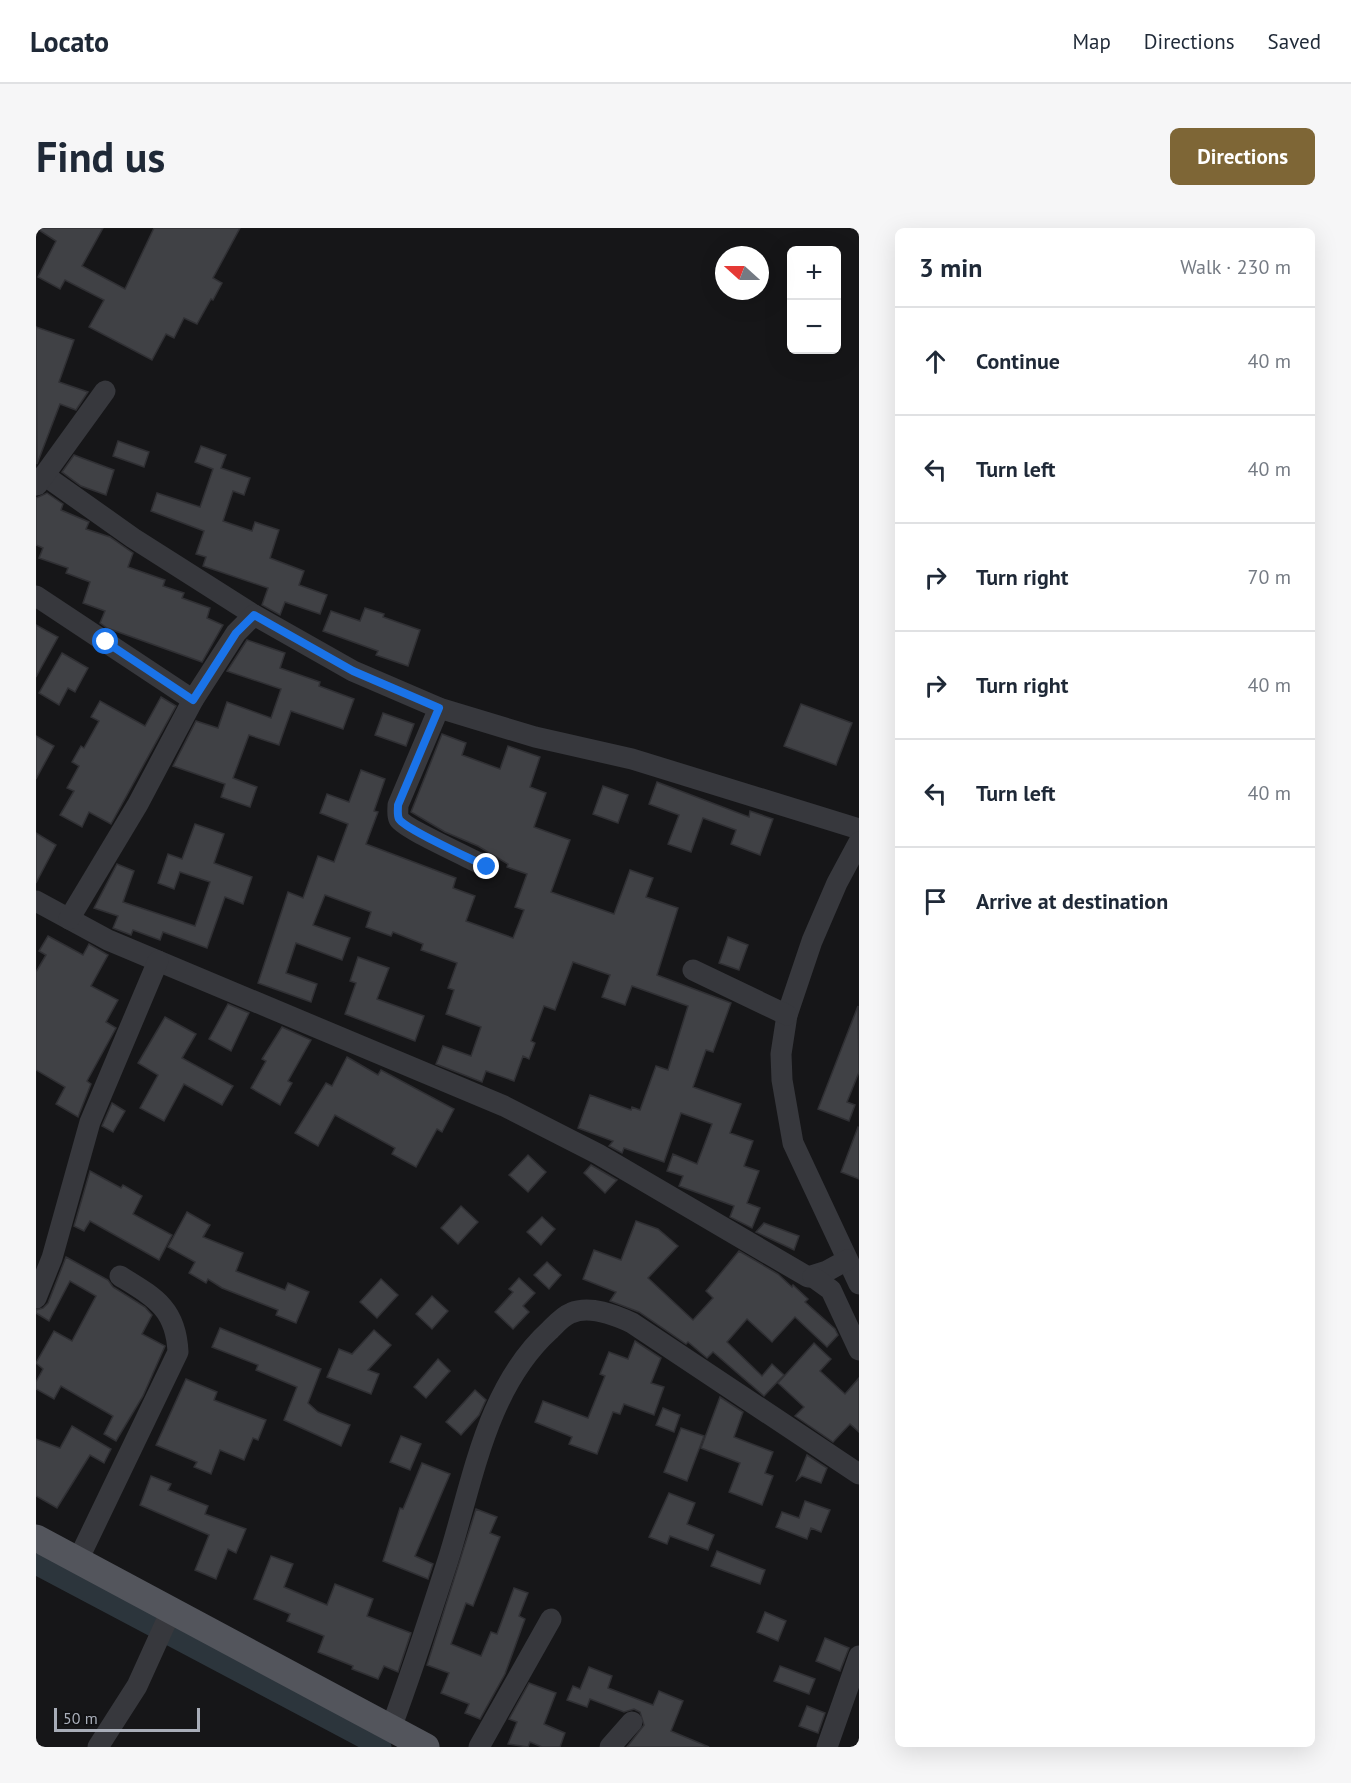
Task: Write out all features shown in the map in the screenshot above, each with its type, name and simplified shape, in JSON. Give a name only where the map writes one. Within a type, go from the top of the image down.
[{"type":"main road","points":[[36,1538],[78,1560],[167,1620],[426,1747]]},
{"type":"street","points":[[105,391],[40,480],[254,615],[353,671],[439,708],[535,737],[632,759],[835,821],[858,833],[784,1014],[782,1080],[793,1143],[833,1268],[831,1290],[859,1350]]},
{"type":"street","points":[[36,596],[193,700]]},
{"type":"street","points":[[69,919],[138,804],[193,700],[236,633],[254,615]]},
{"type":"street","points":[[439,708],[398,805],[398,815],[400,821],[487,867]]},
{"type":"street","points":[[36,901],[108,940],[535,1121],[598,1154],[731,1234],[808,1277],[833,1268]]},
{"type":"street","points":[[36,1298],[51,1258],[90,1122],[158,961]]},
{"type":"street","points":[[693,970],[755,1002],[784,1014]]},
{"type":"street","points":[[833,1268],[859,1284]]},
{"type":"street","points":[[78,1560],[178,1352],[172,1319],[163,1304],[120,1276]]},
{"type":"street","points":[[391,1728],[418,1656],[461,1518],[470,1479],[506,1387],[526,1354],[572,1312],[594,1311],[632,1323],[859,1474]]},
{"type":"street","points":[[479,1747],[551,1619]]},
{"type":"street","points":[[98,1747],[151,1659],[167,1620]]},
{"type":"street","points":[[827,1747],[859,1656]]},
{"type":"street","points":[[610,1747],[632,1722]]},
{"type":"building","points":[[36,228],[103,228],[82,266],[125,289],[154,228],[240,228],[213,278],[222,283],[197,324],[184,318],[174,338],[166,334],[152,360],[89,327],[104,300],[65,280],[60,289],[38,277],[56,241]]},
{"type":"building","points":[[36,327],[74,340],[59,382],[88,392],[76,410],[60,404],[37,464]]},
{"type":"building","points":[[118,441],[149,452],[144,467],[113,456]]},
{"type":"building","points":[[201,446],[226,455],[221,468],[250,478],[244,495],[233,491],[223,521],[252,531],[255,522],[279,530],[270,558],[304,571],[299,585],[327,595],[320,614],[285,602],[280,615],[262,605],[268,588],[203,566],[206,557],[196,554],[204,531],[151,511],[157,493],[200,507],[213,469],[195,462]]},
{"type":"building","points":[[74,455],[114,470],[106,495],[81,486],[62,472]]},
{"type":"building","points":[[47,493],[63,504],[61,510],[89,522],[86,529],[110,537],[133,553],[128,567],[165,580],[163,586],[184,593],[182,598],[210,608],[207,618],[223,625],[202,662],[107,628],[100,623],[105,611],[83,603],[90,582],[66,573],[68,568],[39,558],[43,548],[36,545],[36,498]]},
{"type":"building","points":[[365,608],[420,630],[408,666],[376,655],[378,651],[323,631],[331,611],[360,621]]},
{"type":"building","points":[[36,625],[58,637],[36,677]]},
{"type":"building","points":[[247,640],[285,653],[280,668],[320,682],[319,686],[354,699],[343,729],[291,711],[279,745],[249,735],[233,778],[257,787],[250,807],[221,797],[225,784],[173,766],[196,721],[218,728],[227,702],[271,718],[281,689],[227,671]]},
{"type":"building","points":[[62,653],[88,668],[75,692],[68,688],[59,705],[39,693]]},
{"type":"building","points":[[161,697],[176,706],[111,824],[89,812],[82,827],[60,815],[74,791],[67,788],[79,766],[72,762],[81,746],[84,748],[99,721],[91,717],[100,701],[145,726]]},
{"type":"building","points":[[801,704],[852,723],[836,765],[784,746]]},
{"type":"building","points":[[383,713],[414,724],[406,746],[375,735]]},
{"type":"building","points":[[442,734],[466,743],[462,755],[500,769],[508,746],[540,757],[530,787],[546,793],[534,827],[570,840],[551,892],[614,914],[630,870],[653,878],[646,897],[678,908],[657,975],[731,1003],[713,1052],[706,1050],[693,1087],[741,1104],[730,1133],[753,1141],[744,1166],[759,1171],[747,1203],[760,1208],[752,1228],[730,1217],[734,1206],[679,1186],[683,1176],[667,1171],[673,1154],[697,1164],[712,1124],[681,1113],[664,1162],[624,1148],[622,1153],[609,1146],[613,1141],[578,1128],[590,1095],[631,1110],[632,1107],[640,1110],[656,1066],[668,1070],[688,1006],[632,986],[625,1005],[602,997],[610,975],[573,962],[555,1010],[544,1006],[531,1041],[535,1043],[529,1059],[523,1056],[514,1081],[486,1071],[482,1082],[436,1064],[443,1046],[471,1056],[481,1027],[446,1014],[454,990],[448,988],[457,963],[421,950],[423,944],[393,932],[391,936],[366,927],[371,912],[325,895],[313,925],[350,938],[342,960],[296,943],[286,973],[317,984],[311,1002],[258,983],[288,892],[303,898],[318,856],[334,862],[348,824],[320,813],[327,794],[349,802],[361,770],[385,779],[374,811],[378,812],[366,844],[456,878],[453,888],[475,896],[466,921],[513,938],[524,910],[515,907],[527,874],[507,867],[508,864],[478,846],[445,832],[411,812]]},
{"type":"building","points":[[36,736],[54,746],[36,779]]},
{"type":"building","points":[[657,782],[749,817],[750,811],[773,819],[760,855],[731,844],[736,830],[703,818],[691,852],[668,844],[679,815],[649,804]]},
{"type":"building","points":[[603,786],[628,795],[618,823],[593,814]]},
{"type":"building","points":[[195,824],[224,834],[214,863],[252,877],[243,904],[225,897],[207,948],[163,932],[160,940],[133,930],[131,935],[113,928],[118,916],[94,908],[117,864],[134,871],[123,902],[195,926],[210,882],[180,872],[174,889],[158,883],[168,854],[182,859]]},
{"type":"building","points":[[36,833],[56,845],[36,883]]},
{"type":"building","points":[[48,936],[83,955],[89,944],[108,955],[91,986],[118,1000],[106,1022],[116,1028],[87,1081],[91,1084],[78,1117],[56,1104],[65,1087],[36,1070],[36,972],[46,955],[39,951]]},
{"type":"building","points":[[728,937],[748,945],[739,970],[719,963]]},
{"type":"building","points":[[358,957],[389,968],[377,999],[424,1016],[415,1041],[345,1014],[356,983],[350,981]]},
{"type":"building","points":[[228,1004],[249,1013],[231,1051],[209,1039]]},
{"type":"building","points":[[858,1006],[859,1072],[847,1102],[855,1105],[849,1121],[818,1109]]},
{"type":"building","points":[[165,1017],[196,1034],[182,1058],[233,1086],[222,1105],[184,1084],[164,1121],[140,1108],[158,1075],[138,1063]]},
{"type":"building","points":[[282,1027],[311,1040],[288,1081],[292,1083],[280,1105],[251,1088],[266,1061],[262,1059]]},
{"type":"building","points":[[347,1057],[378,1075],[381,1070],[454,1109],[442,1132],[437,1129],[416,1167],[392,1154],[395,1148],[335,1115],[318,1146],[295,1133],[326,1083],[332,1086]]},
{"type":"building","points":[[112,1103],[125,1111],[113,1132],[102,1126]]},
{"type":"building","points":[[859,1128],[859,1179],[841,1172]]},
{"type":"building","points":[[528,1155],[546,1172],[528,1192],[509,1175]]},
{"type":"building","points":[[591,1165],[617,1180],[605,1193],[584,1173]]},
{"type":"building","points":[[90,1171],[121,1188],[123,1185],[142,1196],[133,1214],[172,1235],[159,1260],[90,1221],[84,1231],[74,1226]]},
{"type":"building","points":[[461,1206],[478,1222],[458,1244],[441,1228]]},
{"type":"building","points":[[187,1212],[210,1225],[203,1237],[243,1253],[236,1271],[285,1290],[288,1283],[309,1292],[296,1323],[276,1315],[278,1310],[222,1288],[208,1279],[206,1283],[189,1273],[195,1262],[168,1247]]},
{"type":"building","points":[[542,1217],[555,1229],[541,1245],[527,1232]]},
{"type":"building","points":[[636,1221],[658,1229],[678,1246],[648,1278],[693,1320],[713,1298],[706,1291],[739,1251],[778,1274],[792,1287],[793,1285],[808,1299],[805,1302],[835,1329],[838,1335],[827,1347],[795,1317],[772,1342],[747,1319],[727,1342],[762,1376],[772,1364],[784,1375],[764,1396],[713,1352],[707,1358],[688,1342],[686,1344],[639,1312],[610,1301],[616,1292],[583,1279],[594,1250],[621,1260]]},
{"type":"building","points":[[764,1223],[799,1236],[794,1250],[756,1232]]},
{"type":"building","points":[[66,1257],[108,1280],[113,1287],[145,1307],[152,1315],[142,1334],[165,1346],[143,1396],[116,1441],[104,1434],[113,1416],[61,1386],[54,1399],[36,1389],[36,1382],[43,1369],[36,1363],[54,1331],[72,1341],[96,1296],[70,1281],[49,1321],[36,1313],[36,1310],[48,1303]]},
{"type":"building","points":[[547,1262],[561,1275],[549,1289],[534,1275]]},
{"type":"building","points":[[519,1278],[535,1293],[523,1306],[529,1312],[513,1329],[495,1312],[513,1292],[509,1289]]},
{"type":"building","points":[[381,1279],[398,1295],[377,1318],[360,1302]]},
{"type":"building","points":[[432,1296],[448,1311],[432,1329],[416,1314]]},
{"type":"building","points":[[220,1328],[321,1369],[308,1403],[318,1412],[350,1425],[341,1446],[284,1420],[297,1387],[256,1370],[258,1365],[212,1347]]},
{"type":"building","points":[[374,1330],[391,1345],[368,1370],[379,1374],[371,1394],[327,1377],[339,1349],[352,1354]]},
{"type":"building","points":[[635,1341],[661,1358],[651,1383],[664,1387],[654,1415],[624,1404],[620,1414],[613,1412],[597,1454],[569,1444],[572,1437],[535,1422],[543,1401],[588,1418],[605,1376],[600,1374],[609,1352],[628,1359]]},
{"type":"building","points":[[814,1343],[831,1359],[820,1371],[845,1394],[859,1378],[859,1432],[850,1424],[833,1442],[795,1416],[804,1407],[778,1383]]},
{"type":"building","points":[[438,1359],[450,1371],[426,1398],[414,1387]]},
{"type":"building","points":[[186,1379],[217,1392],[214,1400],[266,1420],[258,1440],[253,1438],[244,1460],[220,1450],[211,1474],[194,1467],[197,1462],[156,1445]]},
{"type":"building","points":[[475,1390],[486,1400],[479,1415],[461,1435],[446,1422]]},
{"type":"building","points":[[720,1397],[743,1412],[734,1437],[773,1452],[765,1473],[773,1476],[762,1505],[729,1492],[740,1463],[701,1448]]},
{"type":"building","points":[[663,1408],[680,1415],[674,1432],[656,1425]]},
{"type":"building","points":[[72,1426],[111,1449],[104,1463],[90,1455],[57,1508],[36,1496],[36,1439],[60,1448]]},
{"type":"building","points":[[681,1428],[704,1436],[687,1481],[664,1472]]},
{"type":"building","points":[[401,1436],[421,1444],[410,1470],[390,1462]]},
{"type":"building","points":[[807,1455],[827,1468],[821,1483],[802,1476],[797,1480]]},
{"type":"building","points":[[422,1463],[450,1474],[415,1556],[433,1564],[428,1579],[383,1561],[400,1508],[403,1509]]},
{"type":"building","points":[[151,1476],[171,1484],[168,1490],[208,1506],[205,1514],[246,1529],[236,1553],[228,1549],[216,1579],[195,1570],[209,1535],[140,1505]]},
{"type":"building","points":[[669,1493],[695,1503],[687,1524],[714,1535],[708,1550],[670,1536],[667,1544],[649,1537]]},
{"type":"building","points":[[805,1501],[830,1510],[821,1532],[811,1528],[807,1539],[776,1527],[782,1512],[799,1518]]},
{"type":"building","points":[[476,1509],[497,1517],[490,1533],[500,1537],[473,1606],[466,1603],[451,1644],[481,1656],[491,1632],[497,1634],[514,1588],[528,1593],[519,1616],[525,1619],[505,1674],[480,1719],[465,1713],[469,1704],[441,1693],[449,1673],[427,1665]]},
{"type":"building","points":[[717,1551],[765,1570],[760,1584],[711,1566]]},
{"type":"building","points":[[271,1556],[293,1564],[284,1587],[327,1605],[335,1584],[373,1599],[367,1616],[411,1633],[398,1672],[384,1666],[378,1679],[318,1652],[324,1636],[287,1621],[290,1614],[254,1599]]},
{"type":"building","points":[[765,1612],[786,1621],[778,1641],[757,1632]]},
{"type":"building","points":[[825,1638],[849,1648],[840,1671],[816,1661]]},
{"type":"building","points":[[780,1666],[815,1679],[809,1694],[774,1681]]},
{"type":"building","points":[[589,1667],[612,1676],[608,1688],[653,1705],[659,1691],[683,1701],[671,1731],[709,1747],[627,1747],[644,1725],[640,1712],[634,1709],[624,1712],[590,1699],[587,1707],[567,1700],[573,1686],[580,1689]]},
{"type":"building","points":[[529,1683],[556,1693],[544,1724],[565,1733],[560,1747],[542,1747],[530,1742],[528,1747],[508,1744],[517,1722],[509,1719]]},
{"type":"building","points":[[807,1706],[825,1713],[818,1733],[799,1726]]},
{"type":"waterway","points":[[36,1564],[381,1747]]},
{"type":"route","points":[[106,642],[193,700],[236,633],[254,615],[353,671],[439,708],[398,805],[398,815],[400,821],[487,867]]}]
